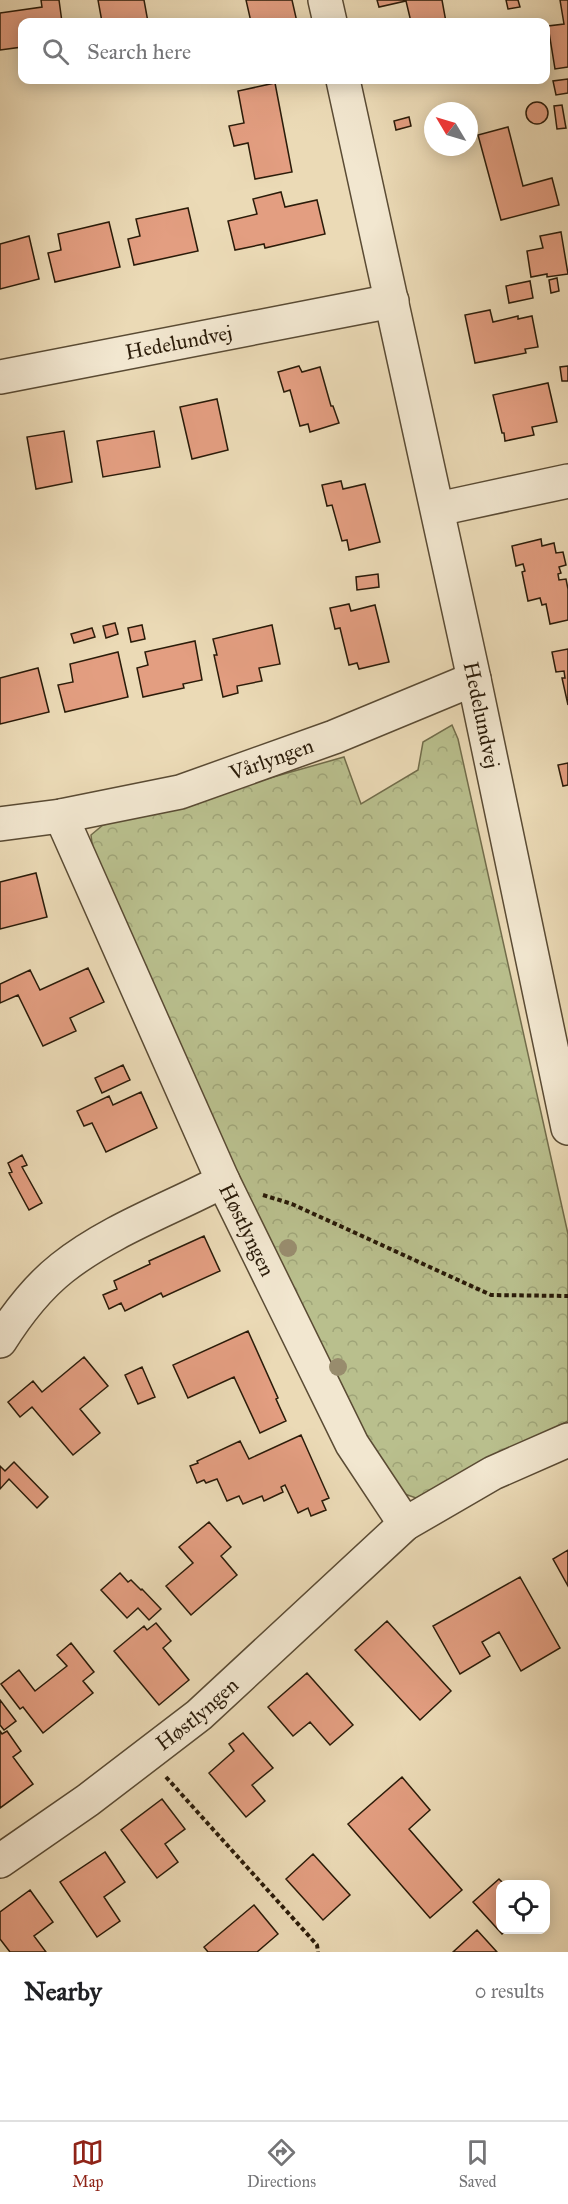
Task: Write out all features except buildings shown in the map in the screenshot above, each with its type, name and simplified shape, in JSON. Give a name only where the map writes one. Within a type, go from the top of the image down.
[{"type":"street","points":[[325,0],[329,18]]},
{"type":"street","name":"Hedelundvej","points":[[344,84],[438,509],[568,1128]]},
{"type":"street","name":"Hedelundvej","points":[[0,377],[392,301]]},
{"type":"street","points":[[438,509],[568,481]]},
{"type":"street","name":"Vårlyngen","points":[[0,824],[61,816],[180,792],[334,737],[474,679]]},
{"type":"street","points":[[61,816],[223,1181]]},
{"type":"street","name":"Høstlyngen","points":[[4,1325],[61,1269],[98,1244],[223,1181],[352,1444],[405,1524]]},
{"type":"street","name":"Høstlyngen","points":[[0,1862],[148,1756],[200,1715],[405,1524],[493,1473],[568,1440]]},
{"type":"path","points":[[223,1181],[292,1204],[491,1295],[568,1296]]},
{"type":"path","points":[[148,1756],[317,1945],[318,1952]]},
{"type":"green space","points":[[452,725],[458,739],[568,1234],[568,1421],[428,1497],[416,1498],[402,1493],[363,1438],[234,1176],[93,851],[91,835],[103,825],[344,757],[361,804],[418,770],[423,742]]}]
